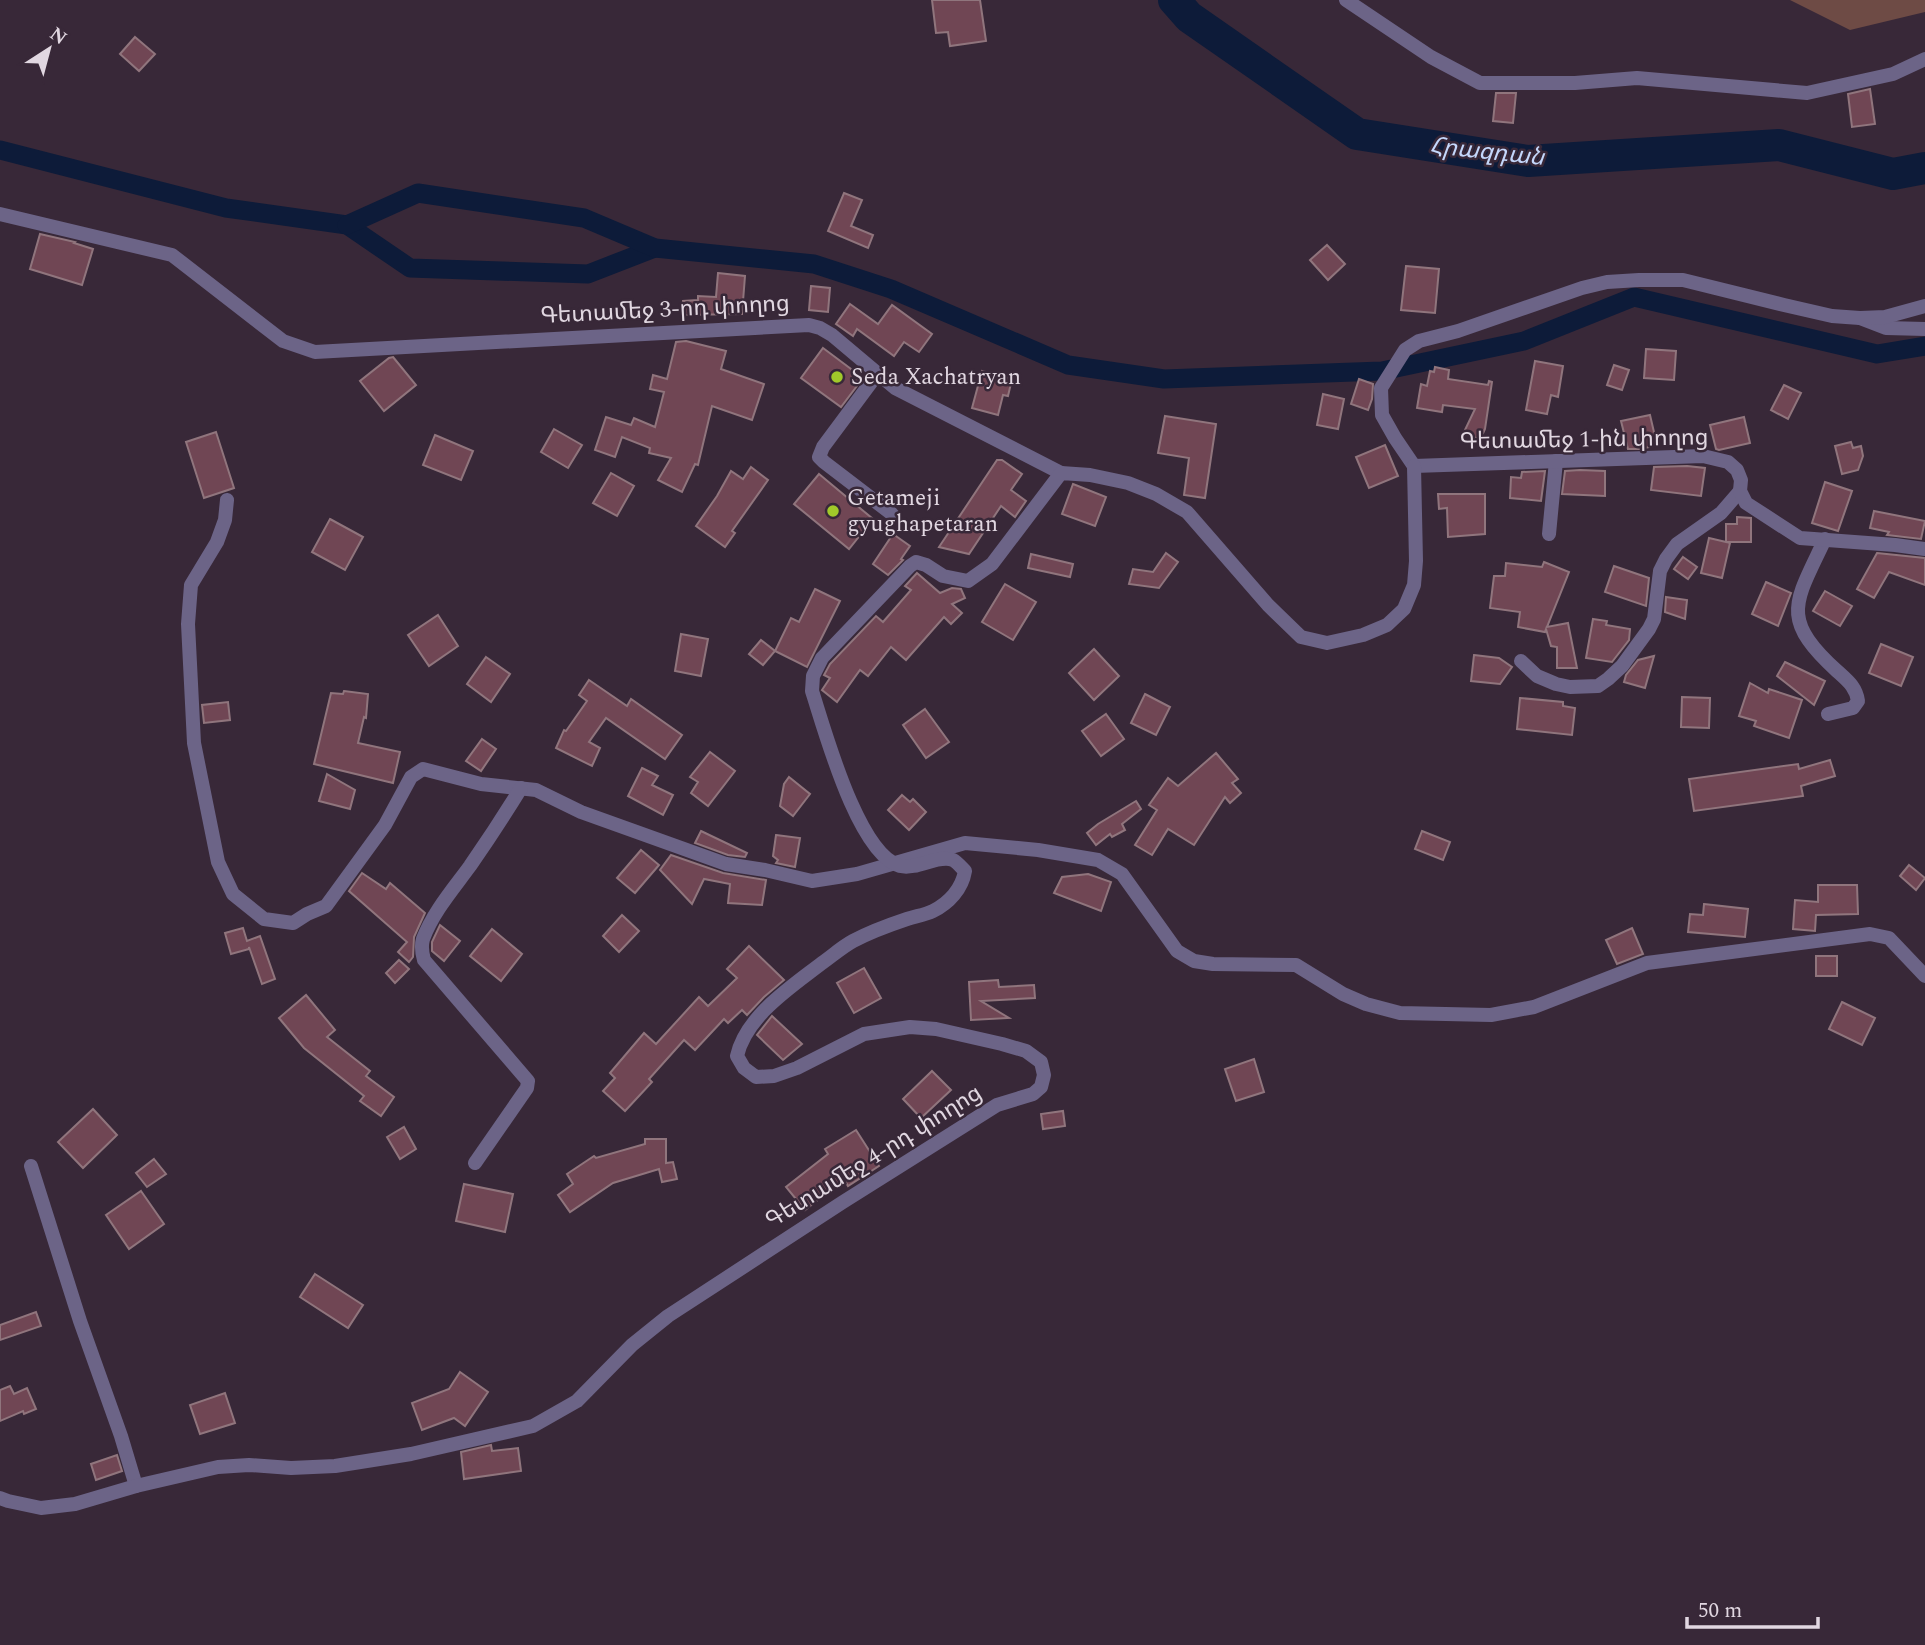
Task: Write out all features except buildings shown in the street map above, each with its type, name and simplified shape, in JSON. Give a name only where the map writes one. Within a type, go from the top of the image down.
[{"type":"street","points":[[1346,0],[1431,57],[1480,83],[1575,83],[1637,78],[1807,93],[1893,74],[1925,59]]},
{"type":"street","name":"Գետամեջ 3-րդ փողոց","points":[[0,214],[172,255],[283,341],[315,352],[809,325],[820,328],[895,388],[1061,473],[1090,475],[1128,483],[1156,494],[1187,512],[1268,605],[1301,637],[1327,643],[1363,635],[1387,625],[1404,609],[1414,585],[1416,561],[1414,466]]},
{"type":"street","points":[[1414,466],[1382,415],[1381,388],[1405,350],[1419,341],[1458,331],[1582,288],[1608,282],[1683,280],[1832,316],[1860,318],[1885,317],[1925,306]]},
{"type":"street","points":[[1860,318],[1886,328],[1925,329]]},
{"type":"street","points":[[878,373],[823,447],[819,457],[892,514]]},
{"type":"street","name":"Գետամեջ 1-ին փողոց","points":[[1414,466],[1703,456],[1728,462],[1737,470],[1741,480],[1740,491],[1746,503],[1800,538],[1925,549]]},
{"type":"street","points":[[1549,534],[1556,461]]},
{"type":"street","points":[[894,864],[881,853],[866,831],[841,782],[812,691],[813,677],[822,658],[916,562],[943,576],[968,581],[992,564],[1061,473]]},
{"type":"street","points":[[1521,661],[1537,676],[1556,684],[1598,686],[1608,679],[1634,651],[1654,620],[1660,571],[1666,559],[1677,544],[1721,513],[1740,491]]},
{"type":"street","points":[[227,500],[225,520],[217,542],[191,585],[188,624],[194,743],[218,862],[233,894],[264,919],[293,923],[326,906],[385,825],[411,777],[423,769],[481,784],[536,790],[581,813],[726,864],[812,881],[858,874],[965,843],[1038,850],[1098,860],[1122,874],[1177,951],[1194,961],[1213,964],[1296,965],[1343,994],[1366,1004],[1400,1013],[1491,1014],[1534,1007],[1647,963],[1870,934],[1889,938],[1925,976]]},
{"type":"street","points":[[1825,539],[1797,604],[1798,620],[1806,638],[1852,685],[1858,701],[1853,708],[1828,714]]},
{"type":"street","points":[[475,1163],[527,1088],[528,1081],[424,960],[422,942],[440,908],[522,788]]},
{"type":"street","name":"Գետամեջ 4-րդ փողոց","points":[[0,1498],[41,1508],[75,1504],[136,1486],[218,1468],[249,1465],[291,1468],[335,1466],[411,1454],[533,1426],[578,1401],[632,1345],[668,1316],[997,1105],[1033,1094],[1041,1087],[1044,1075],[1041,1062],[1026,1051],[936,1029],[910,1027],[864,1034],[797,1068],[774,1076],[756,1077],[744,1068],[737,1056],[740,1045],[754,1023],[772,1004],[850,942],[908,918],[932,912],[950,900],[963,883],[965,871],[954,861],[945,859],[908,868],[894,864]]},
{"type":"street","points":[[31,1166],[136,1486]]},
{"type":"shaded area","points":[[1790,0],[1925,0],[1925,12],[1850,30]]},
{"type":"waterway","name":"Հրազդան","points":[[1174,0],[1189,17],[1357,134],[1528,161],[1779,145],[1893,174],[1925,168]]},
{"type":"waterway","points":[[0,150],[226,208],[347,225],[410,268],[588,274],[655,248]]},
{"type":"waterway","points":[[347,225],[418,193],[584,218],[655,248],[814,264],[891,289],[1068,365],[1164,379],[1382,371],[1524,341],[1634,297],[1877,354],[1925,346]]},
{"type":"place","name":"Seda Xachatryan","points":[[837,377]]},
{"type":"place","name":"Getameji gyughapetaran","points":[[833,511]]}]
